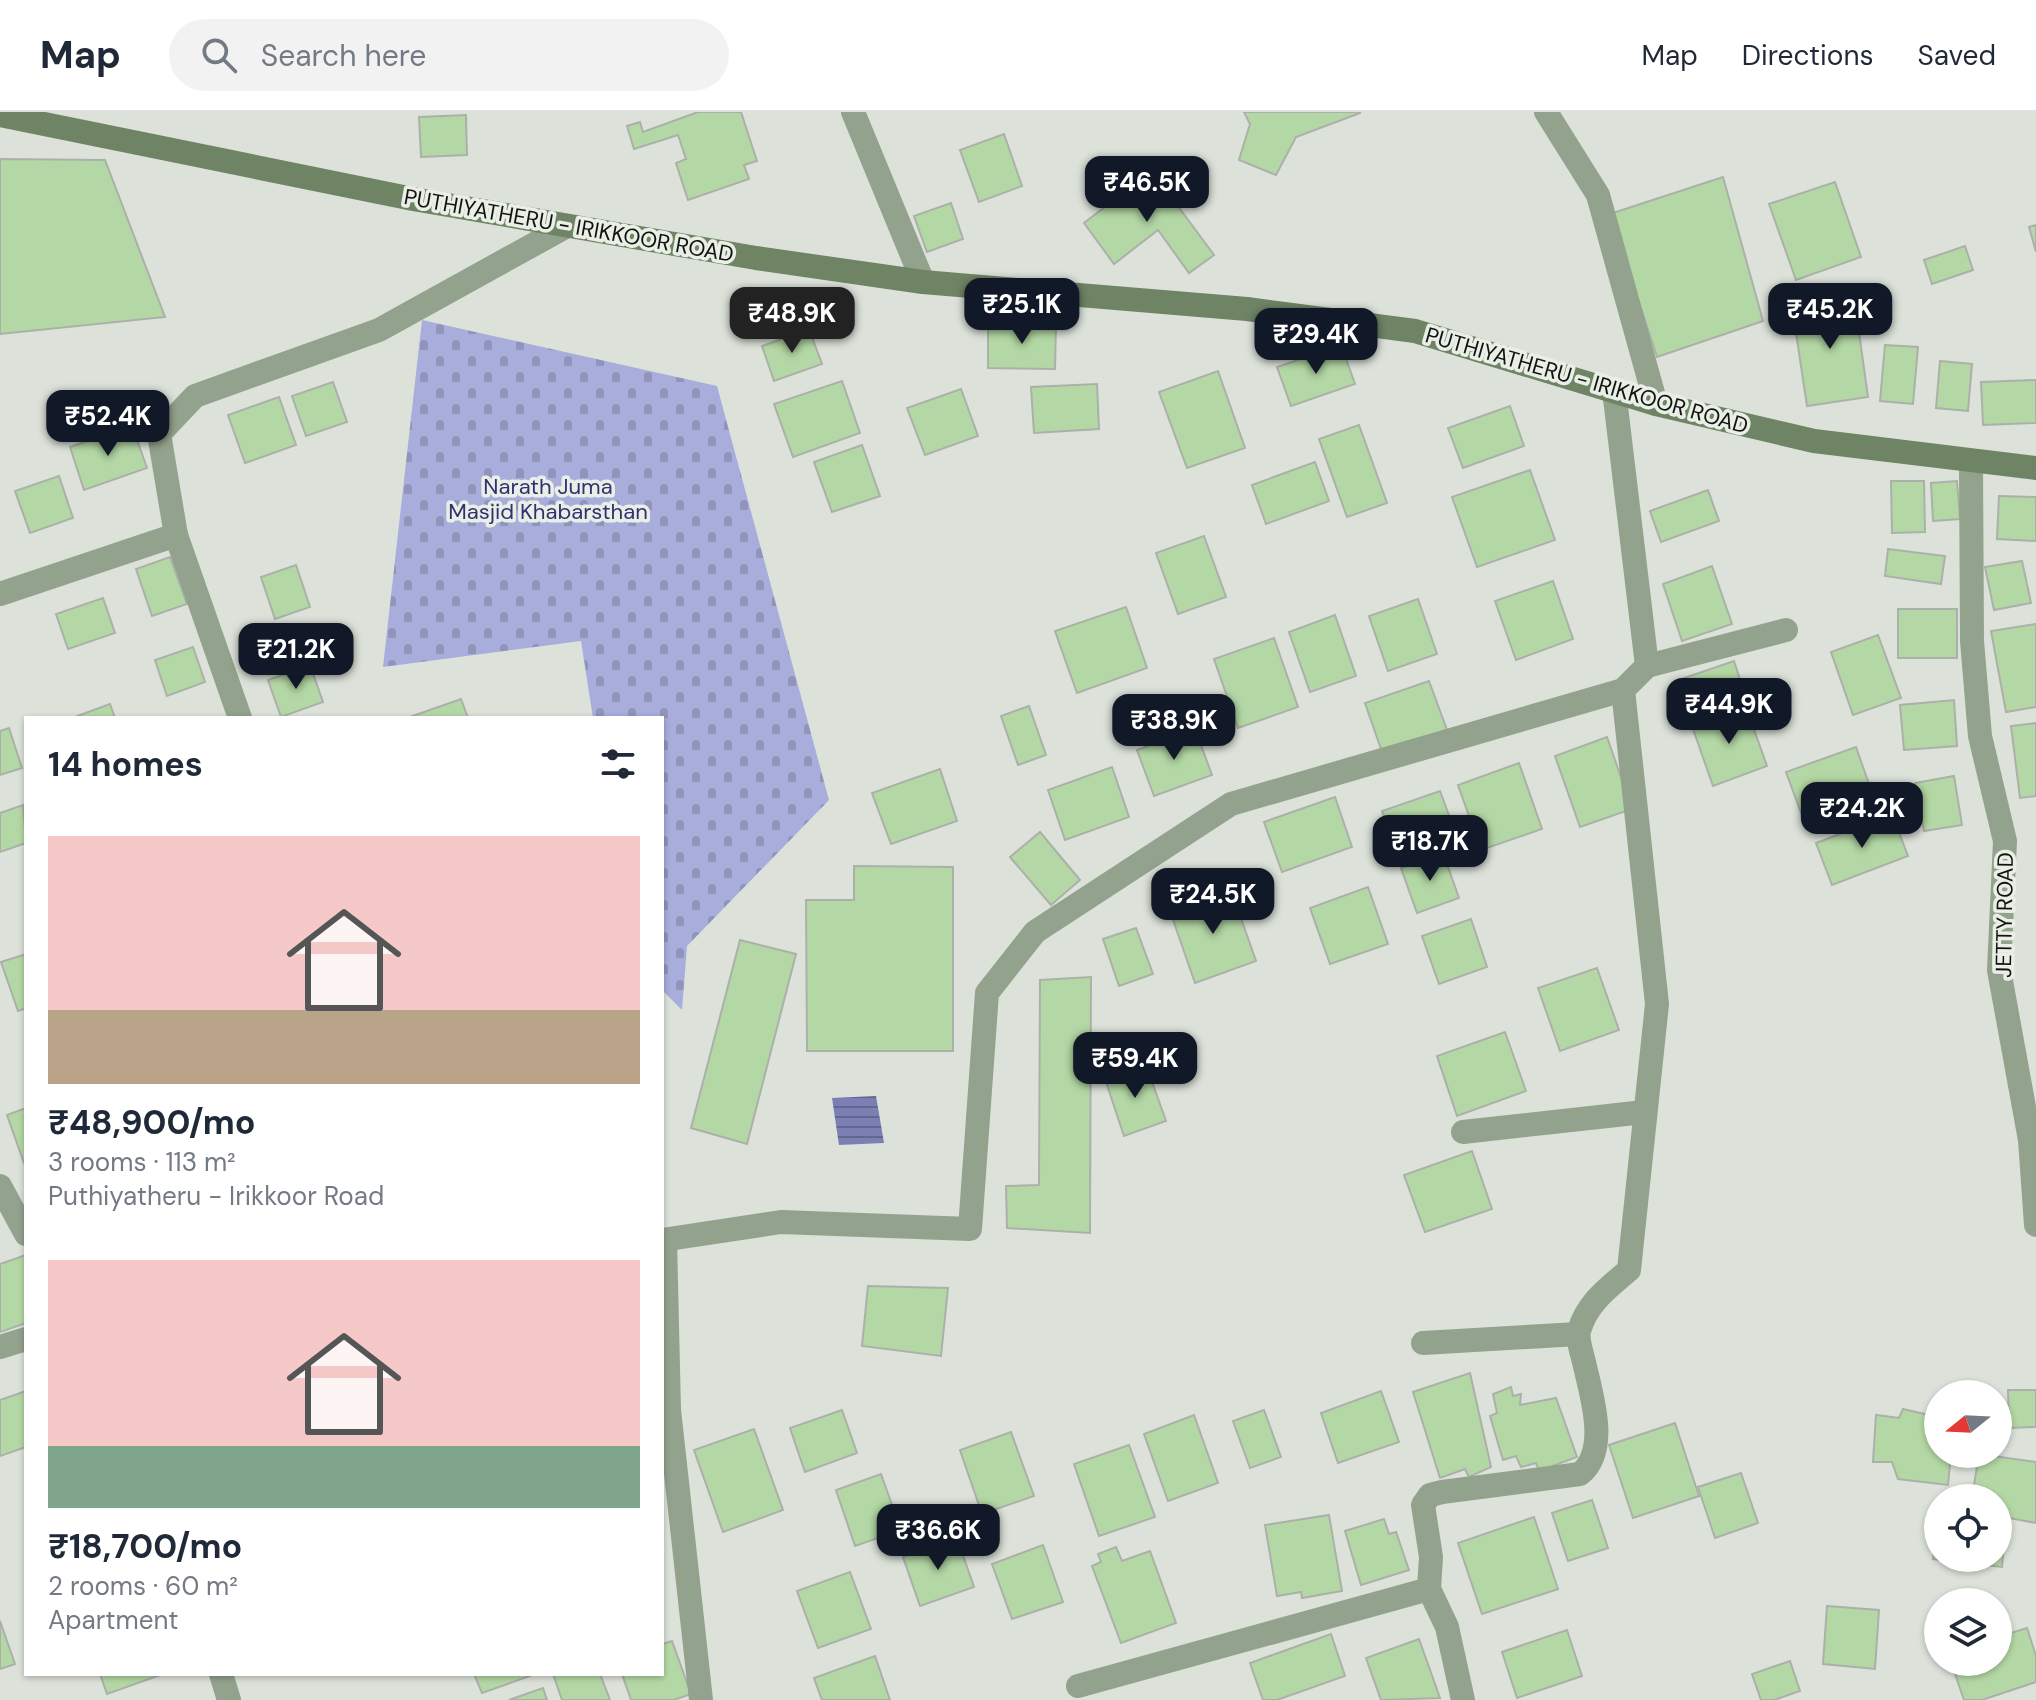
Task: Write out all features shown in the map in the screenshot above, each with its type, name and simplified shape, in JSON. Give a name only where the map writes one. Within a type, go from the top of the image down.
[{"type":"main road","name":"PUTHIYATHERU - IRIKKOOR ROAD","points":[[0,115],[413,199],[923,282],[1247,309],[1415,331],[1656,404],[1814,441],[2036,468]]},
{"type":"street","points":[[853,112],[923,282]]},
{"type":"street","points":[[1546,112],[1598,195],[1656,404]]},
{"type":"street","points":[[239,716],[176,535],[159,434],[195,396],[379,330],[567,226]]},
{"type":"street","points":[[1614,390],[1647,666]]},
{"type":"street","name":"JETTY ROAD","points":[[1971,462],[1972,641],[1980,736],[2005,841],[1999,970],[2030,1140],[2036,1225]]},
{"type":"street","points":[[0,594],[176,535]]},
{"type":"street","points":[[701,1700],[669,1410],[664,1240],[781,1222],[970,1229],[987,993],[1035,932],[1231,804],[1623,690],[1647,666],[1786,630]]},
{"type":"street","points":[[1463,1700],[1447,1627],[1429,1589],[1431,1557],[1423,1505],[1430,1495],[1580,1474],[1589,1466],[1596,1454],[1593,1404],[1578,1334],[1594,1299],[1629,1270],[1657,1004],[1623,690]]},
{"type":"street","points":[[1463,1132],[1644,1112]]},
{"type":"street","points":[[0,1186],[24,1230]]},
{"type":"street","points":[[1423,1343],[1578,1334]]},
{"type":"street","points":[[0,1347],[24,1340]]},
{"type":"street","points":[[1078,1686],[1429,1589]]},
{"type":"street","points":[[222,1676],[229,1700]]},
{"type":"green space","name":"Narath Juma Masjid Khabarsthan","points":[[422,320],[717,386],[829,800],[687,946],[682,1010],[664,992],[664,716],[593,716],[581,641],[383,667]]},
{"type":"shaded area","points":[[876,1096],[884,1143],[839,1145],[832,1098]]},
{"type":"building","points":[[698,112],[741,112],[757,161],[744,165],[749,179],[688,200],[676,163],[686,159],[678,135],[634,149],[627,126],[640,122],[643,132]]},
{"type":"building","points":[[1244,112],[1360,113],[1296,137],[1276,175],[1239,160],[1250,124]]},
{"type":"building","points":[[466,115],[467,155],[421,157],[419,117]]},
{"type":"building","points":[[1004,134],[1022,186],[979,202],[960,150]]},
{"type":"building","points":[[0,159],[105,160],[165,317],[0,334]]},
{"type":"building","points":[[1152,171],[1214,255],[1189,273],[1158,230],[1114,264],[1084,223]]},
{"type":"building","points":[[1723,177],[1763,321],[1657,357],[1610,214]]},
{"type":"building","points":[[1835,182],[1861,257],[1796,280],[1769,204]]},
{"type":"building","points":[[951,203],[963,239],[927,252],[914,216]]},
{"type":"building","points":[[2036,225],[2036,252],[2029,227]]},
{"type":"building","points":[[1965,246],[1973,270],[1932,284],[1924,260]]},
{"type":"building","points":[[1854,297],[1868,397],[1807,406],[1792,306]]},
{"type":"building","points":[[988,323],[1056,325],[1055,369],[988,368]]},
{"type":"building","points":[[809,329],[822,364],[774,381],[762,346]]},
{"type":"building","points":[[1341,345],[1355,384],[1291,406],[1277,367]]},
{"type":"building","points":[[1885,345],[1918,347],[1913,404],[1880,401]]},
{"type":"building","points":[[1940,361],[1972,364],[1968,411],[1936,408]]},
{"type":"building","points":[[1218,371],[1245,448],[1187,468],[1159,392]]},
{"type":"building","points":[[2036,380],[2036,423],[1983,425],[1981,382]]},
{"type":"building","points":[[842,381],[860,433],[793,457],[774,404]]},
{"type":"building","points":[[333,382],[347,422],[306,436],[292,396]]},
{"type":"building","points":[[1097,384],[1099,429],[1034,433],[1031,387]]},
{"type":"building","points":[[961,389],[978,436],[925,455],[907,408]]},
{"type":"building","points":[[279,397],[296,445],[245,463],[228,415]]},
{"type":"building","points":[[1510,406],[1524,446],[1463,468],[1448,428]]},
{"type":"building","points":[[1359,425],[1387,503],[1347,517],[1319,439]]},
{"type":"building","points":[[132,426],[147,468],[84,490],[70,447]]},
{"type":"building","points":[[862,445],[880,496],[832,512],[814,462]]},
{"type":"building","points":[[1315,462],[1329,501],[1266,524],[1252,485]]},
{"type":"building","points":[[1530,470],[1555,540],[1477,567],[1452,497]]},
{"type":"building","points":[[59,476],[73,518],[30,533],[15,491]]},
{"type":"building","points":[[1891,481],[1924,481],[1925,532],[1892,533]]},
{"type":"building","points":[[1957,481],[1960,519],[1933,521],[1931,483]]},
{"type":"building","points":[[1708,490],[1719,521],[1661,542],[1650,511]]},
{"type":"building","points":[[1999,496],[2036,497],[2036,541],[1997,539]]},
{"type":"building","points":[[1204,536],[1226,597],[1178,614],[1156,553]]},
{"type":"building","points":[[1888,549],[1945,556],[1941,584],[1885,576]]},
{"type":"building","points":[[170,557],[187,604],[152,616],[136,569]]},
{"type":"building","points":[[2022,561],[2031,603],[1994,610],[1985,567]]},
{"type":"building","points":[[296,565],[310,607],[275,619],[261,577]]},
{"type":"building","points":[[1712,566],[1732,624],[1682,641],[1663,584]]},
{"type":"building","points":[[1553,581],[1573,639],[1516,660],[1495,601]]},
{"type":"building","points":[[103,598],[115,633],[68,649],[56,614]]},
{"type":"building","points":[[1418,599],[1437,654],[1388,671],[1369,616]]},
{"type":"building","points":[[1126,607],[1147,668],[1077,693],[1055,631]]},
{"type":"building","points":[[1898,609],[1957,609],[1957,658],[1898,658]]},
{"type":"building","points":[[1335,615],[1356,676],[1310,692],[1289,632]]},
{"type":"building","points":[[2036,624],[2036,707],[2006,712],[1991,631]]},
{"type":"building","points":[[1878,635],[1901,698],[1853,715],[1831,652]]},
{"type":"building","points":[[1274,638],[1298,707],[1238,728],[1214,659]]},
{"type":"building","points":[[193,647],[205,682],[167,696],[155,660]]},
{"type":"building","points":[[1734,661],[1744,692],[1692,710],[1681,679]]},
{"type":"building","points":[[310,665],[323,702],[281,716],[268,680]]},
{"type":"building","points":[[1429,681],[1447,730],[1382,752],[1365,703]]},
{"type":"building","points":[[461,699],[467,716],[413,716]]},
{"type":"building","points":[[1954,700],[1957,746],[1904,750],[1900,705]]},
{"type":"building","points":[[110,704],[114,716],[77,716]]},
{"type":"building","points":[[1029,706],[1046,755],[1018,765],[1001,716]]},
{"type":"building","points":[[1746,707],[1767,766],[1713,786],[1692,726]]},
{"type":"building","points":[[2036,723],[2036,796],[2020,798],[2011,726]]},
{"type":"building","points":[[9,728],[22,768],[0,775],[0,731]]},
{"type":"building","points":[[1195,729],[1212,775],[1154,796],[1137,750]]},
{"type":"building","points":[[1607,737],[1632,809],[1580,827],[1555,756]]},
{"type":"building","points":[[1856,747],[1876,804],[1807,829],[1786,772]]},
{"type":"building","points":[[1519,763],[1542,829],[1481,850],[1458,785]]},
{"type":"building","points":[[1112,767],[1129,817],[1065,840],[1048,790]]},
{"type":"building","points":[[940,769],[957,821],[891,844],[872,793]]},
{"type":"building","points":[[1954,776],[1962,825],[1924,831],[1915,783]]},
{"type":"building","points":[[1440,791],[1454,829],[1395,849],[1382,811]]},
{"type":"building","points":[[1335,797],[1352,847],[1282,872],[1264,822]]},
{"type":"building","points":[[23,805],[24,844],[0,852],[0,813]]},
{"type":"building","points":[[1892,814],[1908,856],[1832,885],[1816,843]]},
{"type":"building","points":[[1040,832],[1080,880],[1051,905],[1010,857]]},
{"type":"building","points":[[1443,853],[1459,898],[1417,913],[1401,868]]},
{"type":"building","points":[[854,866],[953,867],[953,1051],[807,1051],[806,900],[854,900]]},
{"type":"building","points":[[1368,887],[1388,944],[1330,964],[1310,908]]},
{"type":"building","points":[[1231,890],[1256,961],[1195,983],[1170,911]]},
{"type":"building","points":[[1471,919],[1487,967],[1439,984],[1422,936]]},
{"type":"building","points":[[1136,928],[1153,974],[1119,986],[1103,939]]},
{"type":"building","points":[[740,940],[796,954],[747,1144],[691,1128]]},
{"type":"building","points":[[24,955],[24,1009],[18,1011],[1,962]]},
{"type":"building","points":[[1597,968],[1619,1030],[1560,1051],[1538,988]]},
{"type":"building","points":[[1091,977],[1090,1233],[1007,1228],[1006,1186],[1039,1185],[1040,980]]},
{"type":"building","points":[[1505,1032],[1526,1091],[1457,1116],[1437,1056]]},
{"type":"building","points":[[1146,1065],[1166,1121],[1124,1136],[1105,1079]]},
{"type":"building","points":[[24,1109],[24,1163],[7,1115]]},
{"type":"building","points":[[1472,1151],[1492,1209],[1425,1232],[1404,1175]]},
{"type":"building","points":[[24,1256],[24,1324],[0,1332],[0,1264]]},
{"type":"building","points":[[868,1286],[948,1288],[941,1356],[862,1346]]},
{"type":"building","points":[[1470,1373],[1491,1467],[1469,1477],[1465,1469],[1440,1478],[1413,1392]]},
{"type":"building","points":[[1511,1387],[1513,1396],[1521,1394],[1520,1405],[1556,1398],[1577,1457],[1539,1471],[1536,1463],[1521,1467],[1516,1456],[1503,1460],[1490,1416],[1497,1413],[1493,1394]]},
{"type":"building","points":[[2012,1390],[2036,1390],[2036,1427],[2012,1428]]},
{"type":"building","points":[[1381,1391],[1399,1442],[1338,1463],[1321,1413]]},
{"type":"building","points":[[24,1392],[24,1448],[0,1456],[0,1400]]},
{"type":"building","points":[[1903,1409],[1924,1414],[1924,1468],[1950,1468],[1948,1484],[1898,1479],[1892,1462],[1873,1462],[1876,1415],[1899,1418]]},
{"type":"building","points":[[842,1410],[857,1453],[805,1472],[790,1428]]},
{"type":"building","points":[[1264,1410],[1281,1457],[1250,1468],[1233,1421]]},
{"type":"building","points":[[1194,1415],[1218,1483],[1168,1501],[1144,1434]]},
{"type":"building","points":[[1675,1423],[1699,1496],[1633,1518],[1609,1445]]},
{"type":"building","points":[[754,1429],[783,1510],[723,1532],[694,1450]]},
{"type":"building","points":[[1011,1432],[1034,1496],[982,1514],[960,1450]]},
{"type":"building","points":[[1129,1445],[1155,1517],[1099,1536],[1074,1464]]},
{"type":"building","points":[[2012,1459],[2036,1462],[2036,1523],[2012,1519],[2012,1484],[1974,1484],[1977,1468],[2012,1468]]},
{"type":"building","points":[[1741,1473],[1758,1523],[1715,1538],[1698,1487]]},
{"type":"building","points":[[881,1474],[901,1530],[855,1546],[836,1490]]},
{"type":"building","points":[[1592,1500],[1608,1548],[1568,1561],[1552,1513]]},
{"type":"building","points":[[1329,1515],[1342,1591],[1302,1598],[1301,1592],[1277,1596],[1265,1525]]},
{"type":"building","points":[[1534,1517],[1558,1589],[1482,1614],[1458,1543]]},
{"type":"building","points":[[1384,1519],[1389,1534],[1396,1532],[1409,1570],[1361,1585],[1345,1531]]},
{"type":"building","points":[[957,1538],[974,1587],[920,1606],[903,1557]]},
{"type":"building","points":[[1043,1545],[1063,1602],[1012,1619],[992,1564]]},
{"type":"building","points":[[1116,1547],[1122,1561],[1150,1551],[1176,1623],[1121,1643],[1092,1566],[1101,1562],[1098,1554]]},
{"type":"building","points":[[850,1572],[871,1629],[818,1648],[797,1591]]},
{"type":"building","points":[[1827,1606],[1879,1610],[1875,1669],[1823,1664]]},
{"type":"building","points":[[0,1621],[15,1664],[0,1669]]},
{"type":"building","points":[[2027,1628],[2036,1656],[2036,1682],[1982,1700],[1964,1700],[1956,1676],[2012,1676],[2012,1633]]},
{"type":"building","points":[[1567,1630],[1582,1676],[1517,1698],[1502,1652]]},
{"type":"building","points":[[1331,1634],[1345,1676],[1277,1700],[1263,1700],[1250,1663]]},
{"type":"building","points":[[1419,1639],[1440,1698],[1381,1700],[1366,1658]]},
{"type":"building","points":[[672,1641],[691,1694],[674,1700],[631,1700],[623,1676],[664,1676],[664,1643]]},
{"type":"building","points":[[875,1656],[890,1700],[822,1700],[814,1678]]},
{"type":"building","points":[[1790,1661],[1800,1691],[1774,1700],[1761,1700],[1752,1674]]},
{"type":"building","points":[[101,1676],[157,1676],[107,1694]]},
{"type":"building","points":[[475,1676],[530,1676],[482,1693]]},
{"type":"building","points":[[554,1676],[601,1676],[610,1700],[562,1700]]},
{"type":"building","points":[[543,1688],[547,1700],[509,1700]]}]
